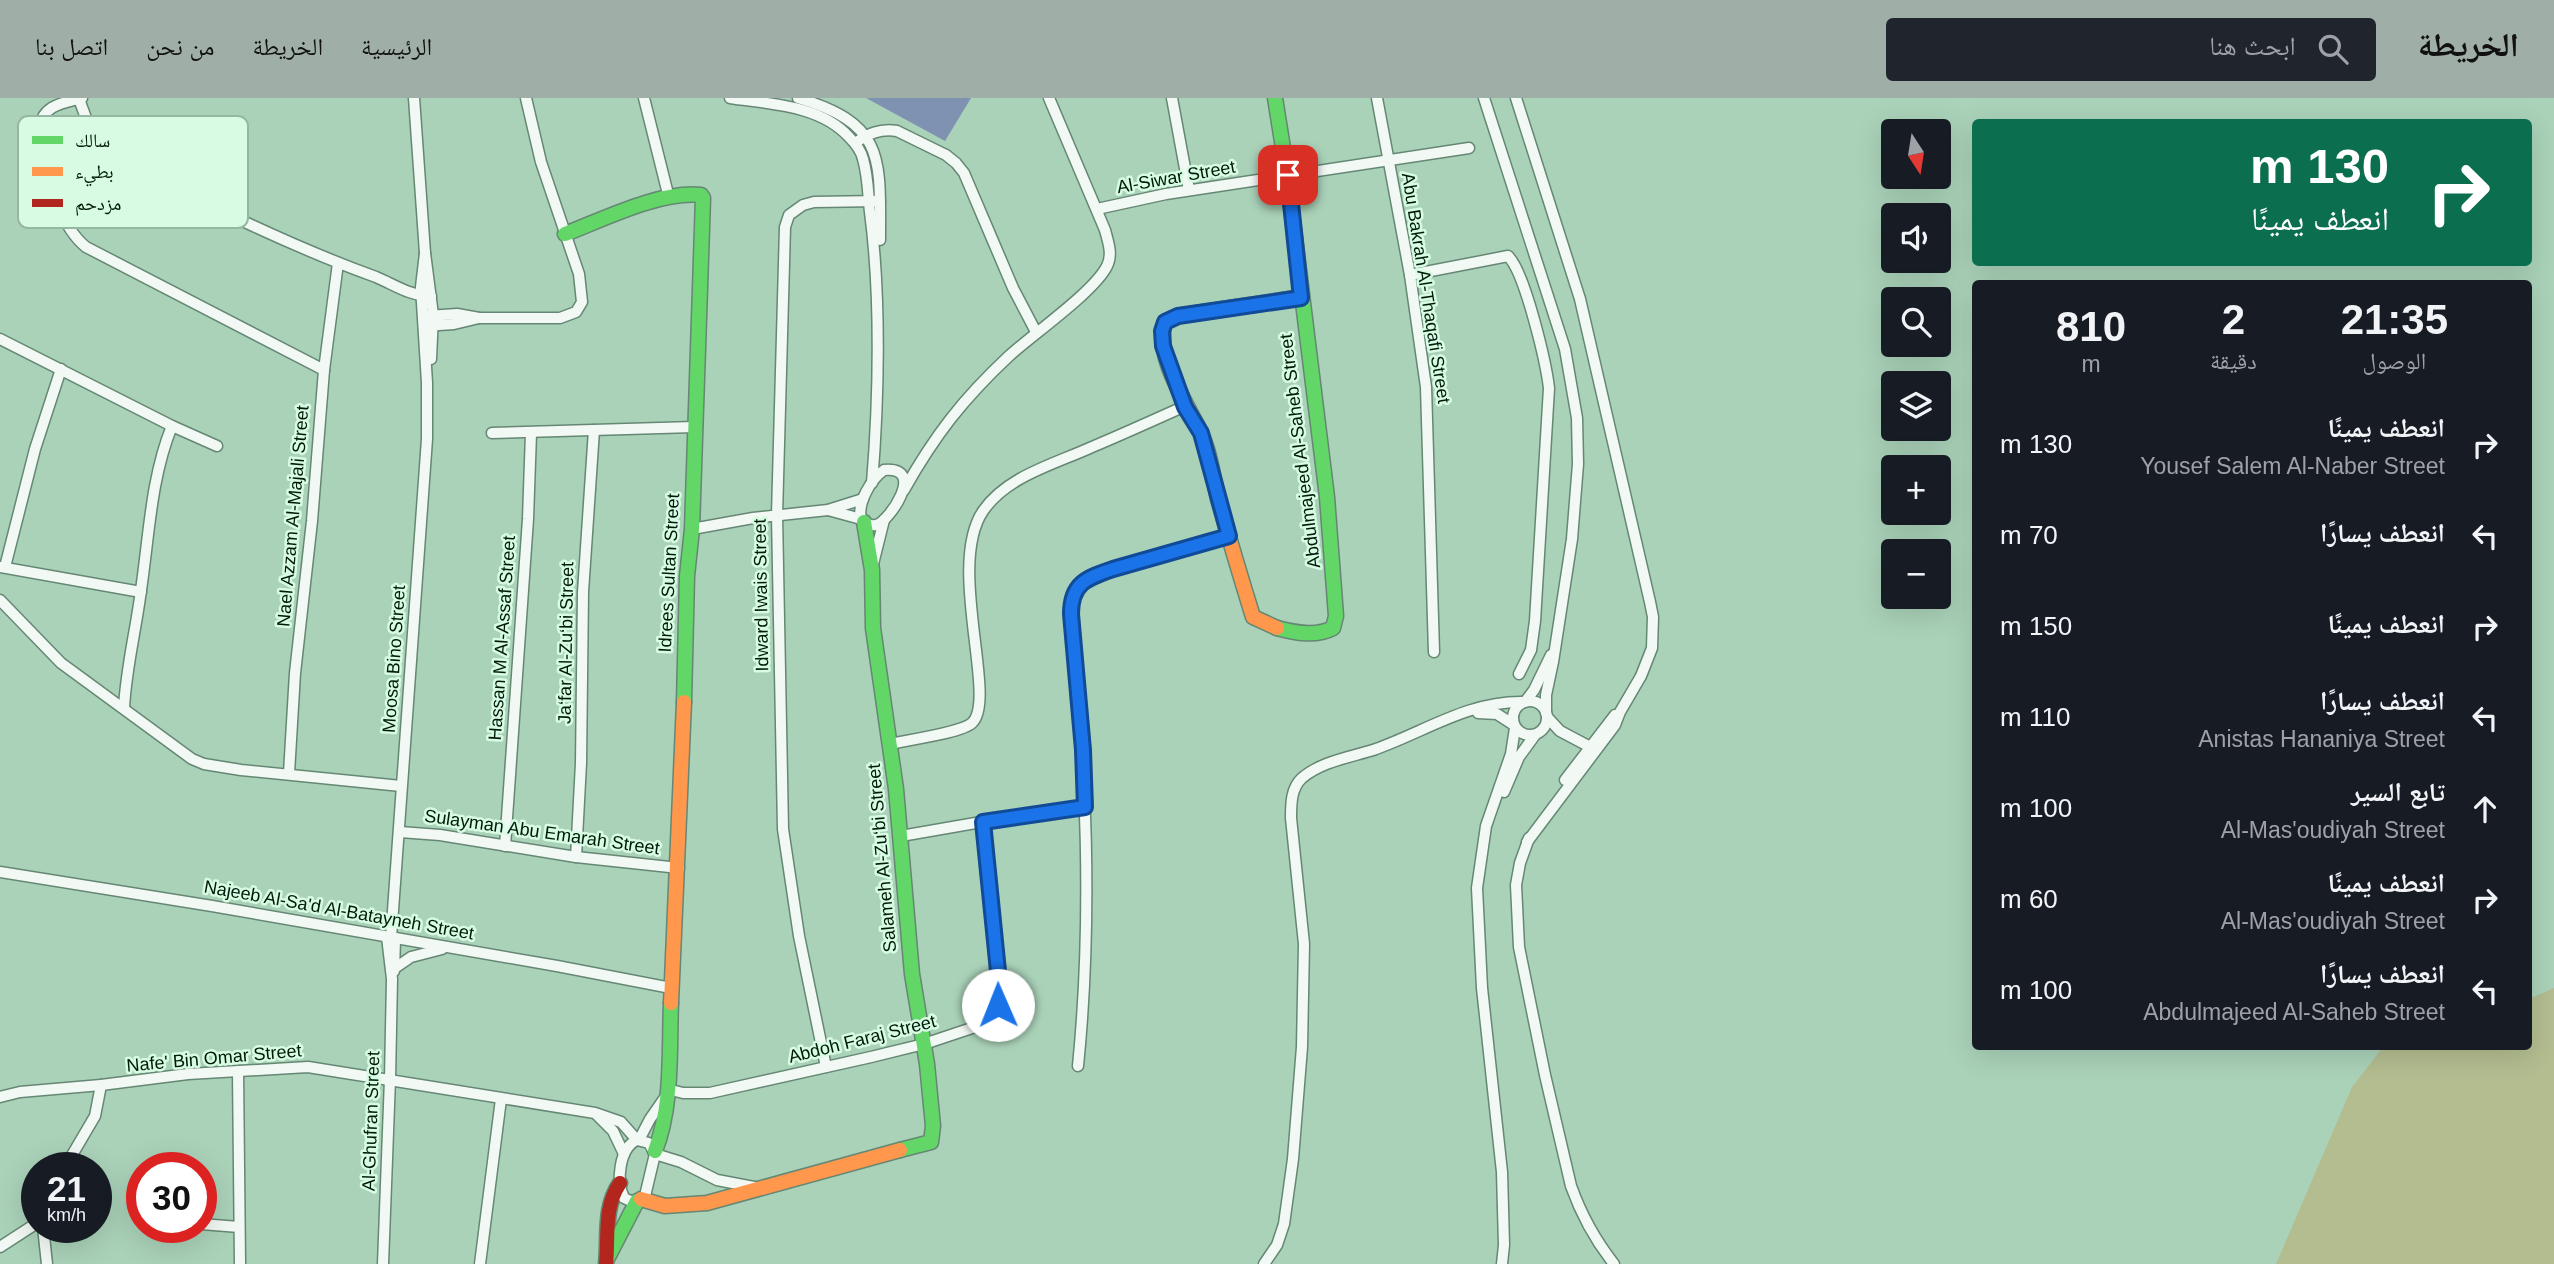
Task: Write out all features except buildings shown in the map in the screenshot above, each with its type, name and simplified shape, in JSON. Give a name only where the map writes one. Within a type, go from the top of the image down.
[{"type":"street","points":[[42,116],[47,110],[81,98],[87,116]]},
{"type":"street","name":"Moosa Bino Street","points":[[391,938],[427,439],[428,321],[414,98]]},
{"type":"street","points":[[428,321],[559,318],[576,312],[582,303],[579,274],[534,139],[526,98]]},
{"type":"street","points":[[644,98],[669,198]]},
{"type":"street","points":[[730,98],[767,100],[825,119],[842,129],[855,143],[863,158],[874,201]]},
{"type":"street","points":[[798,98],[809,100],[848,118],[866,135],[875,159],[875,447],[872,483]]},
{"type":"street","points":[[828,510],[877,525],[884,520],[944,425],[972,393],[1091,286],[1106,267],[1110,258],[1109,245],[1097,209],[1049,98]]},
{"type":"street","points":[[1172,98],[1189,190]]},
{"type":"street","name":"Abdulmajeed Al-Saheb Street","points":[[1229,536],[1249,610],[1257,621],[1304,633],[1331,631],[1336,616],[1331,540],[1288,175],[1275,98]]},
{"type":"street","name":"Abu Bakrah Al-Thaqafi Street","points":[[1377,98],[1410,275],[1427,407],[1434,652]]},
{"type":"street","points":[[1479,897],[1483,889],[1498,806],[1519,757],[1545,727],[1545,701],[1567,576],[1576,501],[1578,441],[1574,395],[1558,327],[1484,98]]},
{"type":"street","points":[[1516,98],[1580,299],[1653,617],[1652,648],[1648,663],[1615,725],[1591,752],[1527,842],[1516,885],[1522,967],[1571,1186],[1580,1212],[1614,1264]]},
{"type":"street","points":[[855,143],[866,135],[880,131],[897,131],[956,163],[970,186],[1013,288],[1037,332]]},
{"type":"street","name":"Al-Siwar Street","points":[[1097,209],[1189,190],[1469,148]]},
{"type":"street","name":"Idrees Sultan Street","points":[[565,234],[669,198],[697,193],[701,195],[704,204],[692,529],[687,576],[679,868],[667,1093],[663,1131],[655,1153]]},
{"type":"street","name":"Idward Iwais Street","points":[[825,1067],[799,936],[783,829],[777,515],[787,220],[794,209],[803,205],[874,201]]},
{"type":"street","points":[[248,220],[338,263],[388,282],[426,292]]},
{"type":"street","points":[[69,228],[76,240],[97,253],[324,370]]},
{"type":"street","points":[[1410,275],[1508,256],[1518,271],[1544,363],[1548,399],[1535,621],[1531,650],[1519,674]]},
{"type":"street","name":"Nael Azzam Al-Majali Street","points":[[289,773],[295,673],[312,521],[324,370],[338,263]]},
{"type":"street","points":[[1078,1066],[1084,978],[1085,807],[1083,750],[1071,614],[1073,594],[1083,582],[1095,576],[1229,536],[1204,443],[1185,407],[1163,346],[1162,331],[1165,322],[1178,316],[1301,298]]},
{"type":"street","points":[[0,340],[172,426],[218,446]]},
{"type":"street","points":[[61,369],[2,567],[141,593]]},
{"type":"street","points":[[890,744],[968,726],[978,715],[981,704],[980,682],[968,570],[971,538],[985,509],[1004,490],[1033,473],[1185,407]]},
{"type":"street","points":[[124,708],[127,673],[160,467],[172,426]]},
{"type":"street","points":[[492,433],[694,427]]},
{"type":"street","name":"Ja‘far Al-Zu‘bi Street","points":[[576,857],[583,690],[583,592],[594,430]]},
{"type":"street","name":"Hassan M Al-Assaf Street","points":[[505,846],[528,519],[531,433]]},
{"type":"street","points":[[875,447],[883,462],[904,479],[904,490]]},
{"type":"street","points":[[862,521],[859,509],[880,472],[893,470],[924,455]]},
{"type":"street","points":[[692,529],[777,515],[828,510],[863,499]]},
{"type":"street","name":"Salameh Al-Zu‘bi Street","points":[[872,570],[884,520]]},
{"type":"street","name":"Salameh Al-Zu‘bi Street","points":[[759,1188],[931,1142],[933,1126],[924,1044],[912,974],[901,836],[873,628],[872,570],[862,521]]},
{"type":"street","points":[[0,600],[61,663],[184,754],[204,764],[401,786]]},
{"type":"street","points":[[1502,1264],[1502,1172],[1482,988],[1478,884],[1486,826],[1511,754],[1513,714],[1534,690],[1554,649]]},
{"type":"street","points":[[1264,1264],[1277,1245],[1284,1224],[1303,1047],[1304,944],[1291,818],[1291,801],[1296,785],[1323,766],[1380,747],[1451,717],[1490,705],[1535,702],[1560,731],[1591,752]]},
{"type":"street","points":[[1451,717],[1490,712],[1503,716],[1524,735],[1557,736],[1591,752]]},
{"type":"street","points":[[901,836],[1085,807]]},
{"type":"street","name":"Abdoh Faraj Street","points":[[667,1093],[710,1093],[825,1067],[924,1044],[975,1027],[988,1019],[998,1005],[998,968],[983,822]]},
{"type":"street","name":"Sulayman Abu Emarah Street","points":[[400,832],[576,857],[679,868]]},
{"type":"street","name":"Najeeb Al-Sa'd Al-Batayneh Street","points":[[0,872],[452,947],[671,988]]},
{"type":"street","name":"Al-Ghufran Street","points":[[383,1264],[393,974],[391,938]]},
{"type":"street","points":[[393,974],[411,957],[452,947]]},
{"type":"street","name":"Nafe' Bin Omar Street","points":[[0,1097],[20,1092],[188,1074],[307,1067],[595,1113],[621,1122],[638,1140],[649,1143],[655,1153],[681,1162],[717,1180],[759,1188]]},
{"type":"street","points":[[238,1071],[241,1142],[240,1264]]},
{"type":"street","points":[[74,1152],[95,1116],[101,1085]]},
{"type":"street","points":[[667,1093],[638,1140],[628,1146],[624,1154],[620,1183],[624,1198],[657,1206],[687,1206],[759,1188]]},
{"type":"street","points":[[480,1264],[501,1100]]},
{"type":"street","points":[[595,1113],[613,1131],[624,1154]]},
{"type":"street","points":[[607,1261],[639,1200],[647,1192],[655,1153]]},
{"type":"street","points":[[607,1261],[606,1225],[615,1188],[620,1183]]},
{"type":"street","points":[[217,1225],[239,1227]]},
{"type":"street","points":[[0,1247],[21,1233]]},
{"type":"street","points":[[45,1243],[47,1264]]},
{"type":"green space","points":[[2554,988],[2554,1264],[2276,1264],[2352,1087],[2381,1050],[2532,1050],[2532,998]]},
{"type":"water","points":[[866,98],[971,98],[945,141]]},
{"type":"traffic: fast","points":[[1275,98],[1287,173],[1327,497],[1336,616],[1333,628],[1326,631],[1298,633],[1277,628]]},
{"type":"traffic: fast","points":[[565,234],[614,214],[668,197],[701,195],[703,198],[684,702]]},
{"type":"traffic: fast","points":[[864,522],[872,570],[873,628],[896,789],[912,974],[927,1064],[933,1126],[931,1142],[900,1150]]},
{"type":"traffic: fast","points":[[655,1151],[667,1097],[671,1003]]},
{"type":"traffic: fast","points":[[608,1257],[637,1201]]},
{"type":"traffic: slow","points":[[1277,628],[1253,617],[1218,499],[1206,447],[1173,378],[1164,349],[1163,335],[1165,322],[1178,316],[1301,297]]},
{"type":"traffic: slow","points":[[671,1003],[684,702]]},
{"type":"traffic: slow","points":[[641,1199],[665,1206],[707,1203],[900,1150]]},
{"type":"traffic: jam","points":[[606,1264],[609,1212],[620,1183]]},
{"type":"route","points":[[998,1005],[1000,991],[983,822],[1085,807],[1083,750],[1071,614],[1076,588],[1083,582],[1113,569],[1229,536],[1201,433],[1185,407],[1174,381],[1163,346],[1162,331],[1165,322],[1178,316],[1301,298],[1288,175]]}]
